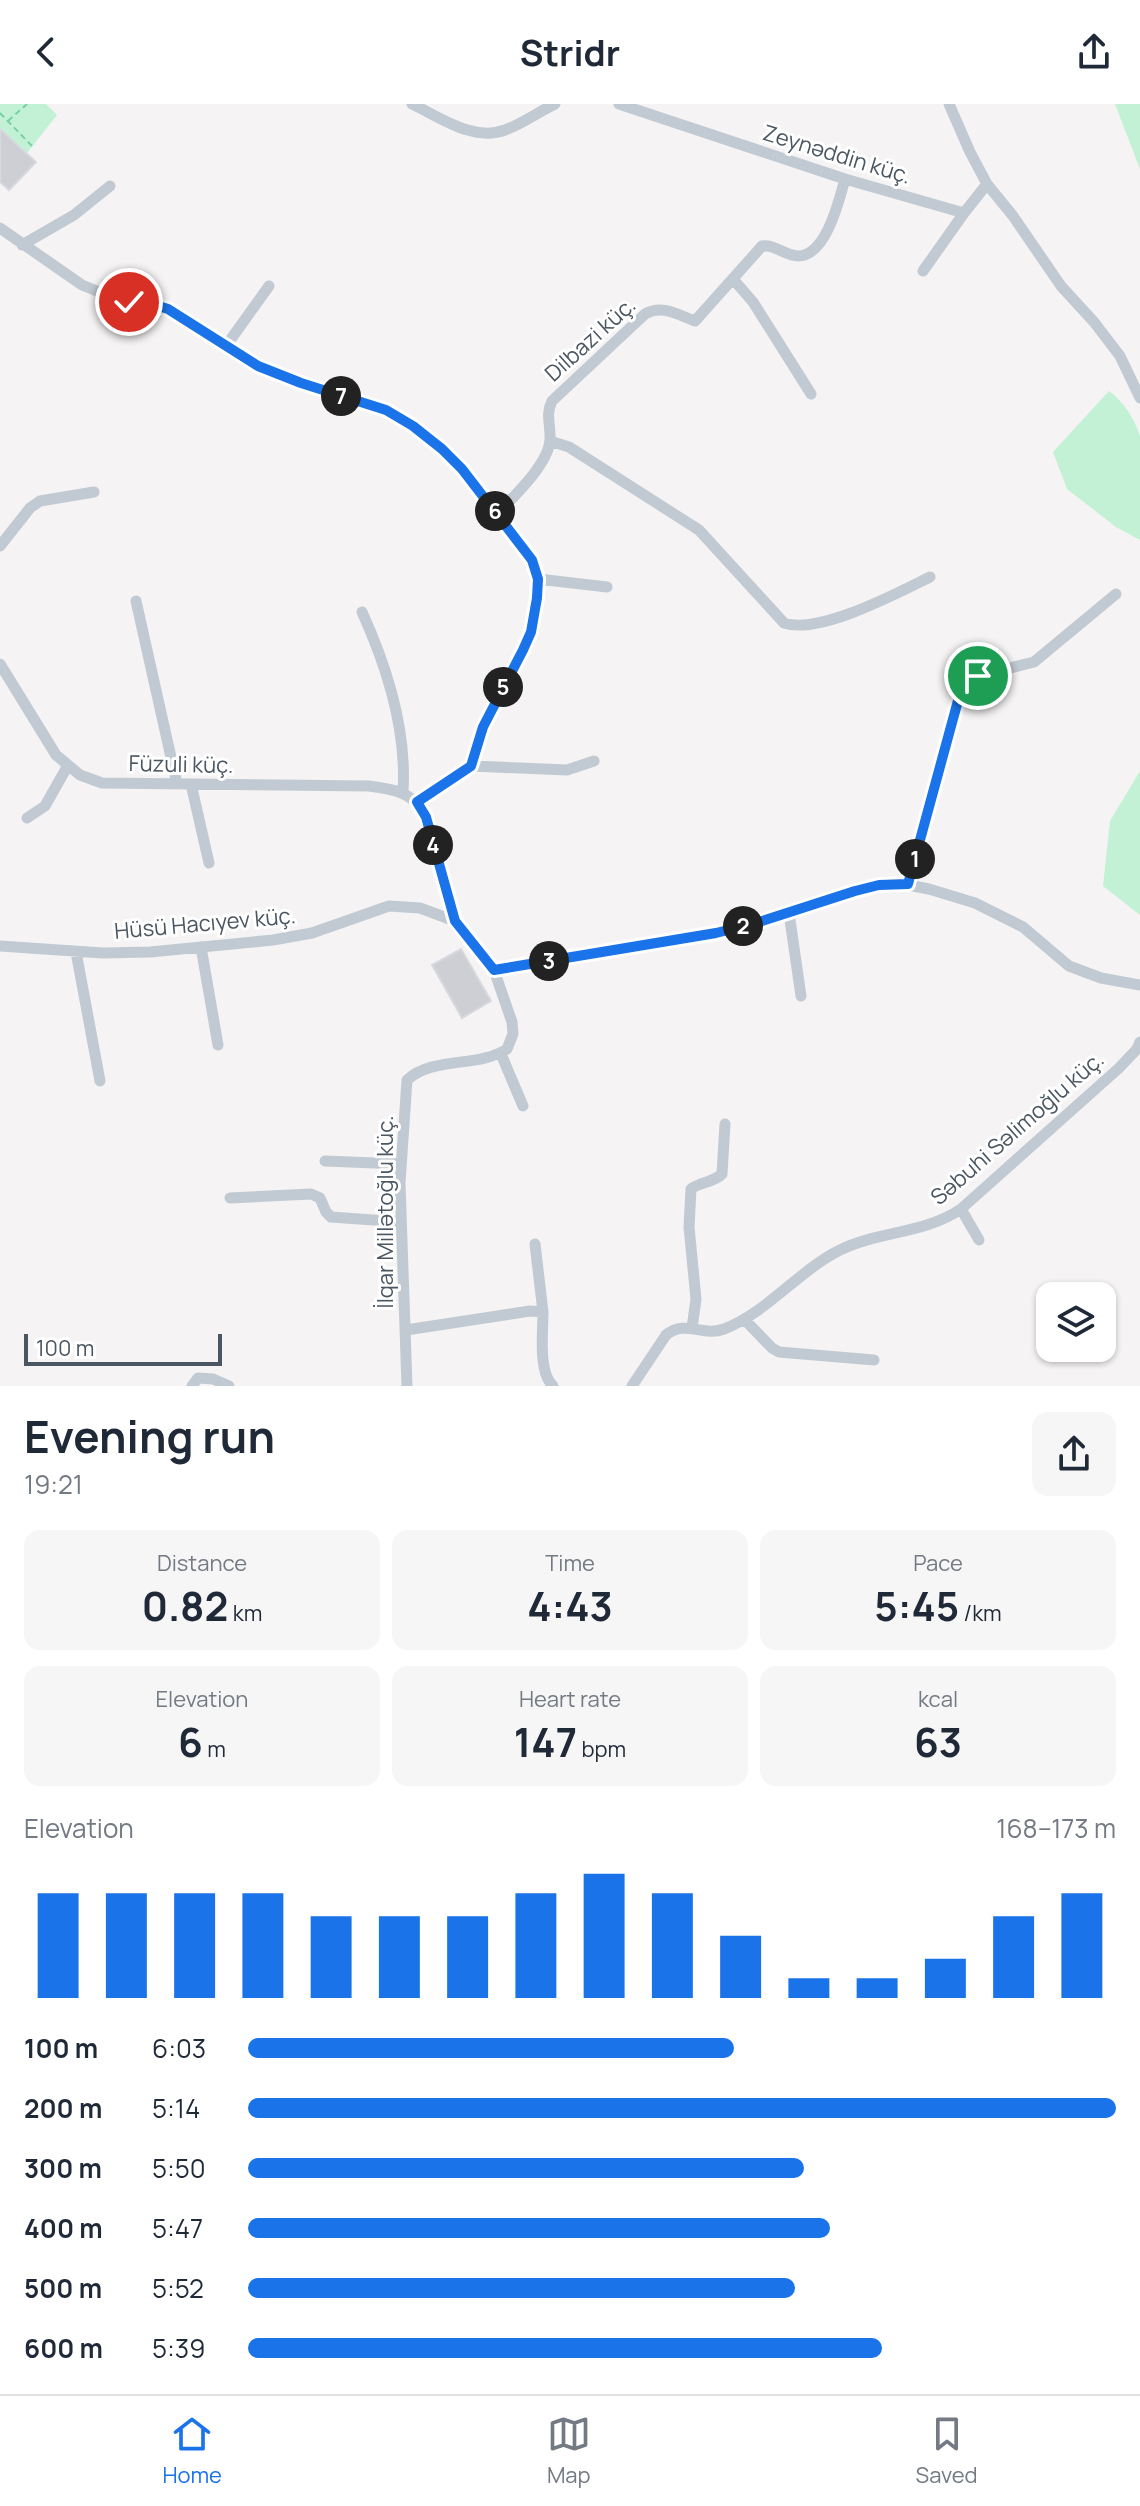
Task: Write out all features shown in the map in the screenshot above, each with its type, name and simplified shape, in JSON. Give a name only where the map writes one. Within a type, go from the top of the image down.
[{"type":"street","points":[[412,104],[469,132],[487,134],[505,131],[555,104]]},
{"type":"street","name":"Zeynəddin küç.","points":[[619,104],[845,179],[964,213]]},
{"type":"street","points":[[949,104],[987,184],[1072,300],[1120,356],[1140,398]]},
{"type":"street","name":"Dilbazi küç.","points":[[497,514],[537,469],[547,453],[550,441],[547,410],[552,401],[653,308],[695,321],[762,246],[768,245],[795,256],[806,255],[828,230],[845,179]]},
{"type":"street","points":[[923,271],[987,184]]},
{"type":"street","points":[[22,245],[74,215],[110,186]]},
{"type":"street","points":[[0,228],[82,285],[114,298],[168,309],[258,366],[386,410],[413,426],[462,469],[532,560],[538,579],[531,632],[483,727],[471,766]]},
{"type":"street","points":[[733,279],[753,302],[811,394]]},
{"type":"street","points":[[226,346],[269,286]]},
{"type":"street","points":[[550,441],[569,447],[699,530],[784,623],[795,627],[850,614],[930,577]]},
{"type":"street","points":[[0,546],[30,508],[40,501],[94,492]]},
{"type":"street","points":[[538,579],[607,587]]},
{"type":"street","points":[[908,884],[959,697],[966,684],[978,676],[1034,662],[1116,594]]},
{"type":"street","points":[[136,601],[177,784]]},
{"type":"street","points":[[362,612],[378,647],[393,695],[400,730],[403,792]]},
{"type":"street","points":[[0,664],[56,755],[67,767],[45,806],[27,818]]},
{"type":"street","points":[[523,1106],[501,1054],[507,1049],[513,1034],[512,1022],[494,970],[455,921],[426,817],[417,802],[471,766],[567,770],[594,761]]},
{"type":"street","name":"Füzuli küç.","points":[[67,767],[102,783],[369,786],[403,792],[417,802]]},
{"type":"street","points":[[191,784],[209,863]]},
{"type":"street","points":[[494,970],[716,933],[867,888],[908,884],[975,903],[1004,916],[1023,927],[1069,966],[1082,972],[1140,985]]},
{"type":"street","name":"Hüsü Hacıyev küç.","points":[[0,946],[76,952],[150,952],[273,940],[312,933],[389,906],[420,908],[455,921]]},
{"type":"street","points":[[789,913],[801,996]]},
{"type":"street","points":[[201,947],[218,1045]]},
{"type":"street","points":[[76,952],[100,1081]]},
{"type":"street","name":"Səbuhi Səlimoğlu küç.","points":[[632,1386],[666,1335],[680,1328],[711,1332],[722,1330],[744,1319],[840,1250],[927,1227],[961,1209],[1119,1068],[1140,1042]]},
{"type":"street","name":"İlqar Millətoğlu küç.","points":[[407,1386],[400,1164],[407,1080],[421,1071],[501,1054]]},
{"type":"street","points":[[692,1328],[696,1299],[689,1227],[691,1189],[698,1183],[716,1180],[722,1174],[725,1124]]},
{"type":"street","points":[[325,1161],[400,1164]]},
{"type":"street","points":[[230,1198],[311,1194],[320,1198],[331,1217],[401,1222]]},
{"type":"street","points":[[961,1209],[979,1240]]},
{"type":"street","points":[[535,1244],[543,1312],[544,1371],[553,1386]]},
{"type":"street","points":[[406,1330],[530,1311],[543,1312]]},
{"type":"street","points":[[744,1319],[779,1352],[874,1360]]},
{"type":"street","points":[[192,1386],[198,1378],[213,1379],[229,1386]]},
{"type":"path","points":[[8,121],[27,104]]},
{"type":"path","points":[[0,113],[32,146]]},
{"type":"green space","points":[[0,104],[46,104],[57,115],[27,153],[0,129]]},
{"type":"green space","points":[[1115,104],[1140,104],[1140,169]]},
{"type":"green space","points":[[1109,391],[1128,411],[1140,436],[1140,540],[1116,527],[1067,489],[1053,452]]},
{"type":"green space","points":[[1140,771],[1140,915],[1103,886],[1110,821]]},
{"type":"building","points":[[0,129],[36,162],[9,190],[0,182]]},
{"type":"building","points":[[461,949],[491,1001],[462,1018],[432,965]]},
{"type":"route","points":[[129,302],[168,309],[258,366],[386,410],[413,426],[462,469],[532,560],[538,579],[531,632],[483,727],[471,766],[417,802],[426,817],[455,921],[494,970],[716,933],[855,891],[879,885],[908,884],[959,697],[966,684],[978,676]]}]
